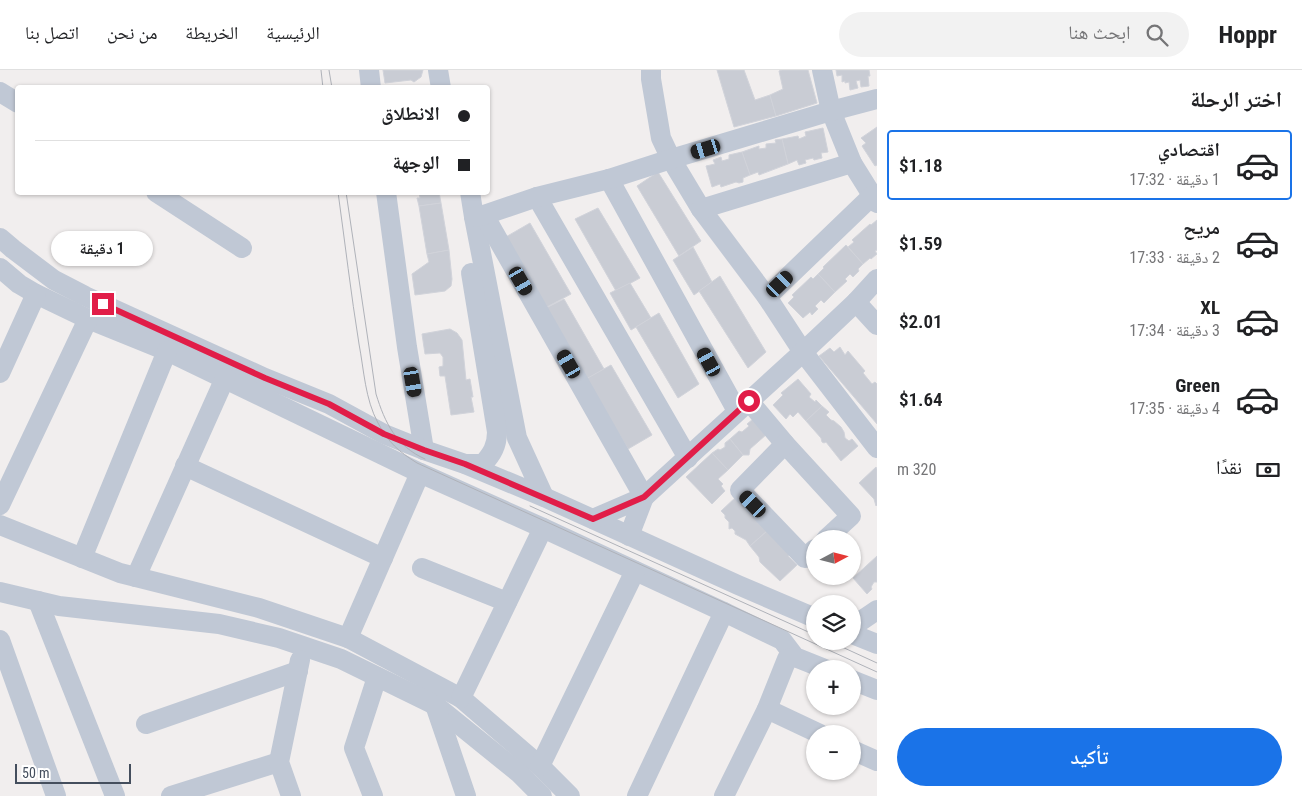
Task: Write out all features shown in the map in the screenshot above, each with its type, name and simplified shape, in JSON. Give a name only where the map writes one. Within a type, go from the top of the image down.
[{"type":"street","points":[[369,70],[371,85]]},
{"type":"street","points":[[438,70],[440,85]]},
{"type":"street","points":[[452,70],[454,85]]},
{"type":"street","points":[[651,70],[661,138],[671,159],[701,209],[767,297],[802,352],[877,448]]},
{"type":"street","points":[[767,297],[874,199],[852,162],[831,111],[822,70]]},
{"type":"street","points":[[0,92],[15,101]]},
{"type":"street","points":[[479,216],[538,197],[609,180],[671,159],[877,99]]},
{"type":"street","points":[[701,209],[852,162]]},
{"type":"street","points":[[609,180],[743,406],[785,444],[851,516],[836,530]]},
{"type":"street","points":[[161,195],[242,248]]},
{"type":"street","points":[[386,195],[424,450]]},
{"type":"street","points":[[458,195],[497,432],[495,449],[483,464],[465,464]]},
{"type":"street","points":[[471,195],[479,216],[644,497]]},
{"type":"street","points":[[538,197],[688,458]]},
{"type":"street","points":[[479,216],[517,438],[544,497]]},
{"type":"street","points":[[0,238],[54,280],[85,296],[265,378],[329,404],[384,434],[465,464],[544,497],[806,614]]},
{"type":"street","points":[[1,269],[36,294],[88,319],[167,350],[420,473],[543,528],[782,640],[795,657],[806,661]]},
{"type":"street","points":[[593,519],[644,497],[856,302],[877,279]]},
{"type":"street","points":[[0,373],[36,294]]},
{"type":"street","points":[[856,302],[877,325]]},
{"type":"street","points":[[0,505],[88,319]]},
{"type":"street","points":[[82,558],[167,350]]},
{"type":"street","points":[[136,578],[225,378]]},
{"type":"street","points":[[785,444],[740,490],[806,557]]},
{"type":"street","points":[[185,466],[383,558]]},
{"type":"street","points":[[348,638],[420,473]]},
{"type":"street","points":[[628,536],[644,497]]},
{"type":"street","points":[[0,525],[120,573],[259,608],[348,638],[462,698],[540,766],[570,796]]},
{"type":"street","points":[[462,698],[543,528]]},
{"type":"street","points":[[422,568],[507,602]]},
{"type":"street","points":[[540,766],[635,571]]},
{"type":"street","points":[[0,592],[59,606],[219,624],[279,638],[341,659],[435,705],[519,773],[542,796]]},
{"type":"street","points":[[38,601],[115,796]]},
{"type":"street","points":[[637,796],[724,612]]},
{"type":"street","points":[[861,622],[876,613]]},
{"type":"street","points":[[861,638],[877,644]]},
{"type":"street","points":[[0,640],[56,796]]},
{"type":"street","points":[[292,796],[279,762],[302,646]]},
{"type":"street","points":[[724,796],[767,709],[787,659],[795,657]]},
{"type":"street","points":[[146,724],[298,671]]},
{"type":"street","points":[[373,796],[354,748],[377,677]]},
{"type":"street","points":[[861,684],[877,690]]},
{"type":"street","points":[[435,705],[466,796]]},
{"type":"street","points":[[767,709],[806,727]]},
{"type":"street","points":[[861,754],[877,761]]},
{"type":"street","points":[[171,796],[279,762]]},
{"type":"building","points":[[383,70],[423,70],[421,77],[414,82],[411,80],[385,83]]},
{"type":"building","points":[[717,70],[744,70],[755,100],[770,95],[776,116],[734,127]]},
{"type":"building","points":[[808,70],[817,103],[776,116],[770,95],[783,89],[779,71]]},
{"type":"building","points":[[836,70],[869,70],[869,86],[861,87],[860,80],[856,81],[858,88],[850,90],[849,82],[842,82],[842,75],[837,76]]},
{"type":"building","points":[[877,127],[877,165],[875,166],[862,146],[866,143],[861,138]]},
{"type":"building","points":[[823,128],[828,152],[821,153],[822,158],[805,160],[806,163],[799,165],[797,160],[788,164],[782,139],[798,136],[799,139],[806,136],[805,132]]},
{"type":"building","points":[[782,139],[788,164],[759,175],[758,172],[750,175],[742,152],[759,146],[759,149],[766,148],[766,144],[776,143],[775,140]]},
{"type":"building","points":[[742,152],[750,175],[743,178],[743,182],[736,182],[721,187],[720,184],[712,187],[706,166],[715,164],[713,160],[721,157],[722,161],[729,159],[729,155]]},
{"type":"building","points":[[658,172],[701,241],[679,256],[637,186]]},
{"type":"building","points":[[420,195],[440,195],[441,203],[419,206],[417,198],[420,198]]},
{"type":"building","points":[[441,203],[449,250],[427,254],[419,206]]},
{"type":"building","points":[[598,208],[640,278],[616,291],[575,219]]},
{"type":"building","points":[[877,220],[877,250],[875,251],[877,254],[863,264],[848,247],[854,242],[852,240]]},
{"type":"building","points":[[530,223],[571,294],[545,308],[504,238]]},
{"type":"building","points":[[846,245],[863,264],[853,277],[850,274],[845,279],[847,281],[835,292],[818,274]]},
{"type":"building","points":[[693,247],[712,282],[694,295],[673,260]]},
{"type":"building","points":[[449,250],[451,286],[445,291],[415,295],[412,274],[429,262],[427,254]]},
{"type":"building","points":[[818,274],[835,292],[824,303],[821,300],[815,306],[818,309],[812,315],[810,312],[803,318],[788,303],[794,297],[792,295],[811,277],[813,279]]},
{"type":"building","points":[[720,276],[766,352],[748,368],[699,291]]},
{"type":"building","points":[[630,283],[651,318],[631,330],[610,293]]},
{"type":"building","points":[[564,299],[604,369],[582,382],[540,311]]},
{"type":"building","points":[[659,313],[699,384],[678,398],[636,327]]},
{"type":"building","points":[[450,329],[457,333],[462,340],[466,380],[470,379],[474,412],[451,415],[445,376],[440,376],[439,367],[443,366],[443,357],[440,353],[425,354],[422,334]]},
{"type":"building","points":[[840,347],[845,355],[848,351],[865,371],[863,373],[872,384],[875,382],[877,384],[877,424],[819,356],[830,348],[834,352]]},
{"type":"building","points":[[611,365],[652,435],[628,449],[586,379]]},
{"type":"building","points":[[798,379],[811,394],[809,397],[815,402],[816,400],[822,406],[806,421],[798,412],[793,417],[790,414],[786,419],[773,405],[783,395],[781,393]]},
{"type":"building","points":[[822,406],[829,412],[826,415],[841,427],[845,438],[849,441],[852,439],[858,446],[841,461],[826,442],[822,442],[821,438],[806,421]]},
{"type":"building","points":[[753,419],[767,434],[750,449],[749,455],[743,455],[730,439],[739,431],[742,432],[749,426],[747,424]]},
{"type":"building","points":[[730,439],[743,455],[728,470],[712,453],[725,447],[725,443]]},
{"type":"building","points":[[712,453],[728,470],[718,479],[723,484],[721,486],[725,491],[712,504],[686,477]]},
{"type":"building","points":[[876,467],[876,506],[874,499],[859,483]]},
{"type":"building","points":[[737,496],[767,531],[750,546],[746,540],[735,534],[732,528],[729,529],[729,522],[721,511]]},
{"type":"building","points":[[767,531],[791,553],[788,556],[797,565],[780,581],[760,562],[759,557],[750,546]]},
{"type":"building","points":[[877,556],[877,582],[874,582],[871,587],[872,589],[867,594],[859,585],[861,585],[861,571]]},
{"type":"tram line","points":[[321,70],[323,85]]},
{"type":"tram line","points":[[329,70],[332,85]]},
{"type":"tram line","points":[[338,195],[356,325],[370,404],[386,436],[399,450],[417,463],[877,672]]},
{"type":"tram line","points":[[346,195],[376,394],[383,415],[399,440],[415,454],[425,459]]},
{"type":"tram line","points":[[530,506],[806,631]]},
{"type":"tram line","points":[[849,650],[877,663]]},
{"type":"route","points":[[103,304],[265,378],[329,404],[384,434],[465,464],[593,519],[644,497],[749,401]]}]
